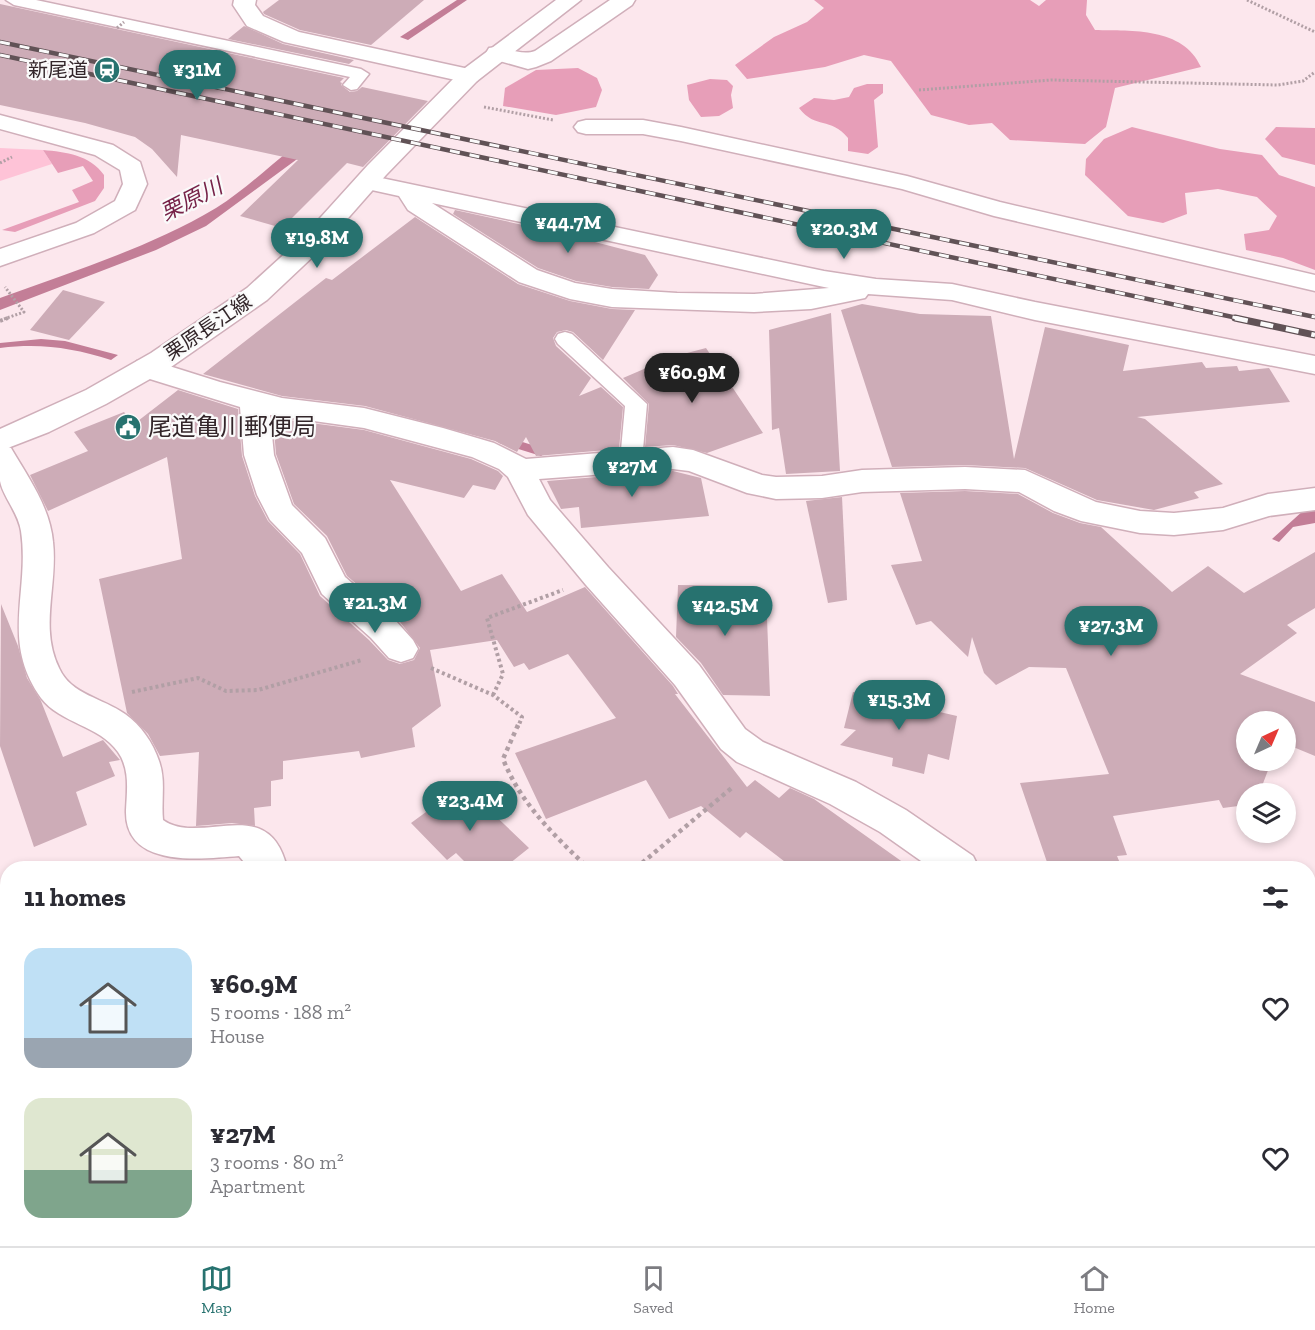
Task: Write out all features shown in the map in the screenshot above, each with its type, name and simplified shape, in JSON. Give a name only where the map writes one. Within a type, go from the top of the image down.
[{"type":"street","points":[[245,0],[244,5],[255,21],[292,37],[469,76]]},
{"type":"street","name":"栗原長江線","points":[[0,441],[96,398],[230,315],[257,294],[311,244],[469,76],[570,0]]},
{"type":"street","points":[[497,53],[528,62],[624,0]]},
{"type":"street","points":[[0,122],[104,150],[131,167],[135,184],[126,205],[85,228],[2,255]]},
{"type":"street","points":[[586,127],[644,127],[727,144],[907,183],[1005,211],[1315,283]]},
{"type":"street","points":[[0,135],[34,130]]},
{"type":"street","points":[[367,182],[824,279],[876,287],[952,292],[1035,311],[1315,365]]},
{"type":"street","points":[[409,190],[417,205],[518,269],[548,284],[570,291],[623,299],[754,303],[811,300],[876,287]]},
{"type":"street","points":[[147,368],[254,401],[282,408],[364,418],[443,438],[498,456],[519,470],[539,507],[597,576],[687,675],[733,739],[766,760],[843,793],[893,821],[950,861]]},
{"type":"street","points":[[254,401],[260,462],[281,512],[314,546],[333,585],[383,629],[401,649]]},
{"type":"street","points":[[0,455],[30,512],[36,530],[37,560],[33,599],[38,661],[52,688],[63,698],[117,725],[140,756],[145,774],[145,822],[155,836],[173,843],[240,840],[249,842],[263,853],[266,861]]},
{"type":"street","points":[[519,470],[674,458],[693,461],[758,485],[776,488],[931,479],[1025,481],[1065,503],[1092,513],[1140,522],[1174,524],[1223,519],[1268,505],[1315,498]]},
{"type":"lane","points":[[14,0],[361,74],[351,85]]},
{"type":"lane","points":[[565,339],[636,404],[631,460]]},
{"type":"path","points":[[1247,0],[1315,32]]},
{"type":"path","points":[[117,28],[124,22]]},
{"type":"path","points":[[919,90],[1051,80],[1278,85],[1308,81],[1315,72]]},
{"type":"path","points":[[483,107],[586,127]]},
{"type":"path","points":[[0,321],[24,312],[7,291]]},
{"type":"path","points":[[493,695],[503,674],[487,618],[597,576]]},
{"type":"path","points":[[88,709],[102,699],[186,679],[198,678],[226,691],[258,690],[401,649],[421,664],[493,695],[522,717],[503,759],[508,775],[531,809],[581,861]]},
{"type":"path","points":[[644,861],[766,760]]},
{"type":"shaded area","points":[[457,0],[467,0],[408,40],[400,37]]},
{"type":"shaded area","points":[[814,0],[1030,0],[1039,6],[1046,0],[1087,0],[1086,15],[1095,30],[1140,32],[1169,38],[1182,44],[1193,54],[1201,67],[1115,88],[1106,127],[1085,144],[1010,140],[992,123],[969,125],[931,115],[891,61],[864,55],[825,67],[747,79],[735,65],[774,37],[807,22],[824,8]]},
{"type":"shaded area","points":[[578,68],[597,78],[602,90],[596,107],[556,115],[503,106],[505,88],[536,70]]},
{"type":"shaded area","points":[[710,79],[727,80],[733,86],[731,95],[733,108],[719,116],[701,117],[689,100],[687,85]]},
{"type":"shaded area","points":[[867,84],[883,84],[883,93],[874,100],[878,147],[868,154],[848,151],[848,138],[841,131],[811,119],[799,108],[814,98],[834,100],[849,97],[854,88]]},
{"type":"shaded area","points":[[1132,127],[1220,149],[1262,155],[1279,175],[1315,187],[1315,270],[1283,258],[1246,250],[1244,234],[1269,230],[1277,216],[1257,197],[1218,189],[1185,193],[1187,214],[1163,223],[1128,216],[1085,175],[1086,159],[1104,139]]},
{"type":"shaded area","points":[[1276,127],[1315,128],[1315,165],[1282,157],[1265,139]]},
{"type":"shaded area","points":[[0,148],[43,150],[52,164],[0,181]]},
{"type":"shaded area","points":[[43,150],[77,156],[92,163],[104,175],[104,188],[95,201],[15,232],[2,230],[79,202],[72,190],[93,181],[83,166],[58,173]]},
{"type":"shaded area","points":[[289,151],[304,154],[206,226],[156,250],[0,310],[0,298],[137,247],[216,208]]},
{"type":"shaded area","points":[[41,339],[65,341],[118,355],[111,360],[57,348],[30,346],[0,348],[0,343]]},
{"type":"shaded area","points":[[1315,508],[1315,523],[1293,527],[1279,542],[1272,539],[1305,509]]},
{"type":"building","points":[[279,0],[424,0],[371,45],[300,30],[264,14],[263,12]]},
{"type":"building","points":[[0,4],[344,78],[340,82],[341,85],[350,92],[362,87],[428,101],[363,167],[347,163],[282,228],[240,216],[298,160],[181,135],[177,177],[152,149],[135,137],[85,123],[0,105]]},
{"type":"building","points":[[244,26],[283,44],[354,60],[349,64],[228,39]]},
{"type":"building","points":[[455,210],[645,255],[658,275],[649,289],[612,287],[576,281],[538,268],[453,214]]},
{"type":"building","points":[[415,217],[518,284],[570,301],[612,309],[635,310],[603,360],[573,332],[566,330],[557,332],[553,338],[556,346],[591,378],[579,396],[601,387],[623,407],[619,449],[536,456],[526,437],[517,452],[495,441],[365,406],[282,396],[203,374],[326,278],[332,280]]},
{"type":"building","points":[[63,290],[105,302],[69,340],[30,330]]},
{"type":"building","points":[[862,304],[920,314],[991,316],[1014,459],[1045,327],[1129,345],[1123,371],[1202,362],[1206,368],[1237,366],[1239,371],[1269,368],[1290,402],[1137,417],[1145,419],[1223,484],[1194,492],[1199,498],[1154,510],[1097,500],[1025,468],[965,465],[892,467],[841,310]]},
{"type":"building","points":[[831,313],[840,471],[786,474],[779,428],[772,430],[769,330]]},
{"type":"building","points":[[706,348],[763,433],[707,453],[673,445],[645,447],[649,404],[623,378],[672,357]]},
{"type":"building","points":[[178,390],[238,409],[242,456],[255,496],[268,521],[300,554],[320,596],[388,660],[400,664],[414,660],[420,648],[397,618],[347,576],[327,536],[294,504],[276,454],[273,418],[364,430],[471,459],[498,471],[503,476],[495,490],[473,485],[464,498],[390,480],[461,591],[502,574],[527,612],[585,587],[673,686],[678,694],[675,694],[747,787],[755,780],[779,798],[790,788],[814,799],[901,861],[784,861],[746,832],[740,838],[701,806],[669,819],[646,780],[546,819],[515,753],[616,718],[568,654],[529,670],[524,663],[514,667],[497,640],[430,650],[441,706],[412,728],[415,747],[361,758],[359,751],[283,761],[283,779],[271,781],[271,806],[254,808],[255,826],[232,823],[196,826],[199,752],[160,756],[148,734],[127,713],[99,579],[182,559],[167,457],[48,511],[30,475],[88,451],[74,432],[124,412],[134,424]]},
{"type":"building","points":[[673,471],[701,478],[709,516],[581,528],[579,507],[561,509],[547,481]]},
{"type":"building","points":[[965,491],[1018,494],[1053,513],[1080,523],[1101,527],[1172,592],[1208,566],[1244,593],[1315,552],[1315,608],[1287,625],[1297,633],[1240,674],[1315,702],[1315,756],[1296,748],[1296,711],[1236,711],[1236,771],[1268,771],[1263,783],[1236,783],[1236,806],[1223,808],[1219,800],[1113,816],[1127,855],[1117,856],[1119,861],[1047,861],[1020,783],[1109,774],[1066,668],[1029,667],[996,685],[984,673],[972,637],[968,657],[931,621],[916,625],[891,565],[922,561],[900,493]]},
{"type":"building","points":[[842,497],[847,600],[828,603],[806,501]]},
{"type":"building","points":[[678,585],[751,586],[750,617],[767,618],[770,696],[723,695],[701,663],[676,637]]},
{"type":"building","points":[[1,604],[18,646],[27,678],[41,701],[63,757],[103,740],[120,760],[109,762],[115,776],[76,792],[87,825],[34,847],[0,746]]},
{"type":"building","points":[[853,692],[957,716],[949,760],[928,754],[924,774],[892,766],[893,758],[840,745],[856,730],[844,728]]},
{"type":"building","points":[[463,785],[529,848],[513,861],[464,861],[456,853],[447,860],[411,823]]},
{"type":"waterway","points":[[503,440],[541,452]]},
{"type":"railway","points":[[0,42],[1315,317]]},
{"type":"railway","points":[[0,55],[1242,319]]},
{"type":"railway","points":[[1235,318],[1315,335]]},
{"type":"place","name":"新尾道","points":[[107,70]]},
{"type":"place","name":"尾道亀川郵便局","points":[[128,427]]},
{"type":"water label","name":"栗原川","points":[[191,199]]}]
